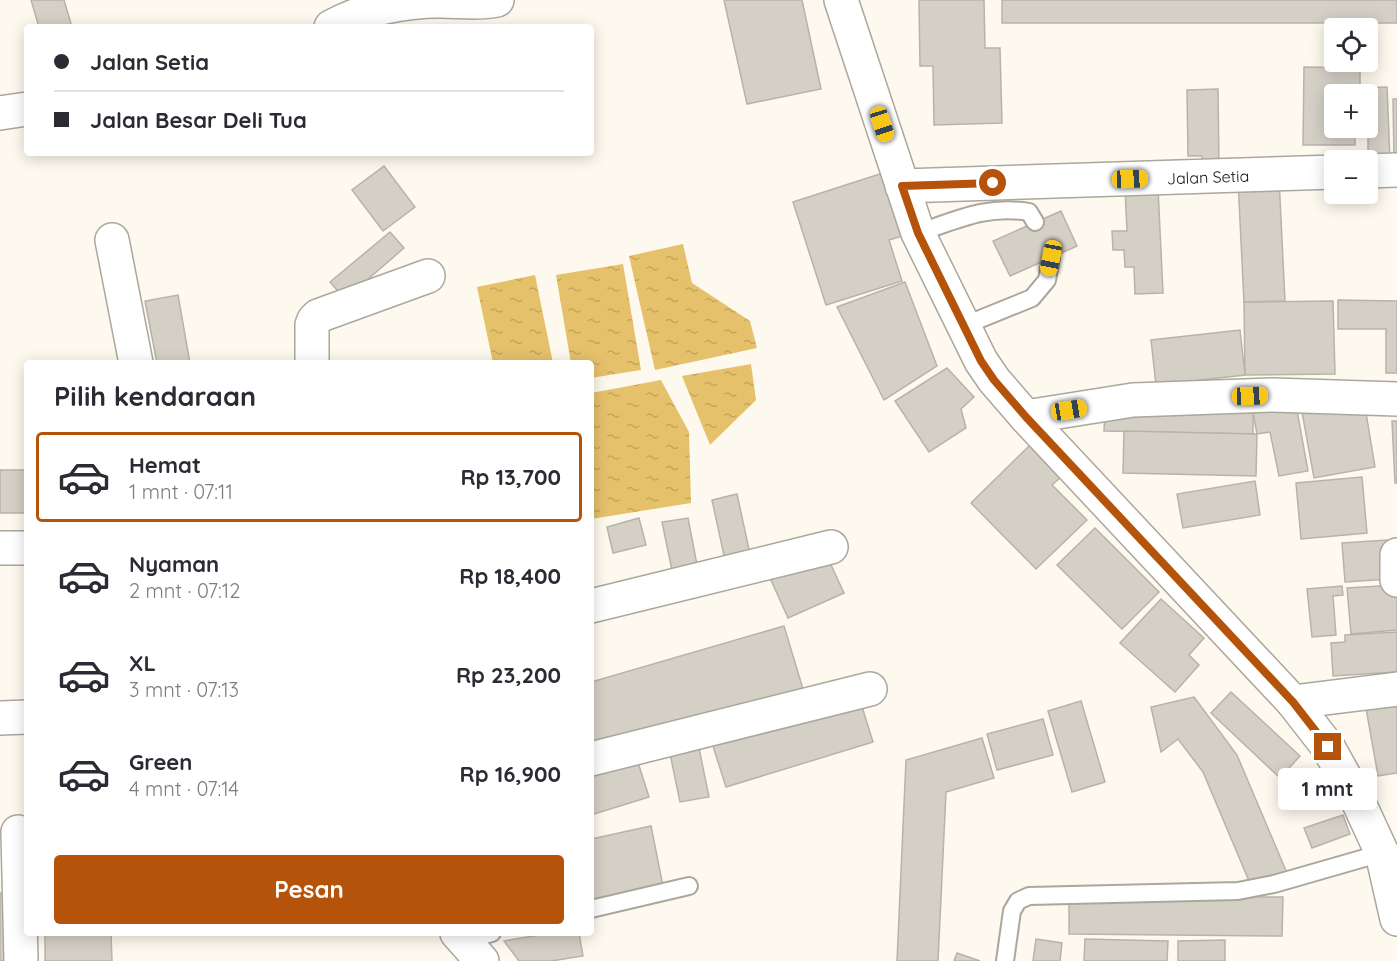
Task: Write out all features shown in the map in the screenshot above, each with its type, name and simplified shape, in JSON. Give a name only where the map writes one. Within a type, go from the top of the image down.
[{"type":"street","points":[[337,24],[376,10],[420,2],[497,0]]},
{"type":"street","points":[[841,0],[918,233],[981,361],[1026,417],[1293,702],[1328,747],[1358,801],[1382,853],[1397,919]]},
{"type":"street","points":[[0,113],[24,109]]},
{"type":"street","points":[[1378,171],[1397,170]]},
{"type":"street","name":"Jalan Setia","points":[[902,186],[1324,172]]},
{"type":"street","points":[[112,240],[135,360]]},
{"type":"street","points":[[312,360],[312,325],[318,316],[428,276]]},
{"type":"street","points":[[1026,417],[1133,400],[1273,395],[1397,399]]},
{"type":"street","points":[[594,605],[831,547]]},
{"type":"street","points":[[0,548],[24,548]]},
{"type":"street","points":[[1397,555],[1397,580]]},
{"type":"street","points":[[594,758],[870,689]]},
{"type":"street","points":[[1293,702],[1397,689]]},
{"type":"street","points":[[0,718],[24,717]]},
{"type":"street","points":[[15,832],[21,961]]},
{"type":"lane","points":[[918,233],[979,213],[1007,208],[1029,212],[1035,222]]},
{"type":"lane","points":[[963,326],[1032,298],[1047,280],[1051,258]]},
{"type":"lane","points":[[1005,961],[1012,911],[1018,901],[1029,896],[1238,891],[1274,884],[1382,853]]},
{"type":"lane","points":[[594,908],[689,886]]},
{"type":"water","points":[[683,244],[692,283],[750,321],[757,348],[655,370],[629,256]]},
{"type":"water","points":[[623,264],[641,370],[594,378],[594,360],[570,360],[556,275]]},
{"type":"water","points":[[535,275],[552,360],[492,360],[477,287]]},
{"type":"water","points":[[751,364],[756,400],[710,445],[682,376]]},
{"type":"water","points":[[661,380],[689,432],[691,503],[594,519],[594,392]]},
{"type":"building","points":[[31,0],[64,0],[71,24],[38,24]]},
{"type":"building","points":[[724,0],[802,0],[821,89],[747,104]]},
{"type":"building","points":[[919,0],[984,0],[985,48],[1000,48],[1002,123],[934,125],[933,66],[920,66]]},
{"type":"building","points":[[1002,0],[1397,0],[1397,23],[1378,23],[1378,18],[1324,18],[1324,23],[1002,23]]},
{"type":"building","points":[[1304,67],[1324,67],[1324,72],[1360,72],[1360,84],[1324,84],[1324,138],[1355,138],[1355,145],[1303,145]]},
{"type":"building","points":[[1378,87],[1387,87],[1390,160],[1378,160],[1378,150],[1368,150],[1368,138],[1378,138]]},
{"type":"building","points":[[1218,89],[1219,167],[1202,167],[1202,156],[1188,156],[1187,90]]},
{"type":"building","points":[[1393,99],[1397,99],[1397,159],[1394,159]]},
{"type":"building","points":[[384,166],[415,207],[383,231],[352,190]]},
{"type":"building","points":[[886,172],[906,235],[889,240],[902,281],[826,305],[793,202]]},
{"type":"building","points":[[1279,178],[1285,301],[1244,302],[1238,180]]},
{"type":"building","points":[[1158,188],[1163,293],[1135,294],[1134,267],[1125,267],[1124,250],[1113,250],[1112,231],[1127,231],[1125,189]]},
{"type":"building","points":[[1061,211],[1077,246],[1010,276],[993,241]]},
{"type":"building","points":[[390,232],[404,248],[345,299],[330,282]]},
{"type":"building","points":[[905,282],[937,366],[884,400],[837,307]]},
{"type":"building","points":[[178,295],[189,360],[156,360],[145,301]]},
{"type":"building","points":[[1338,300],[1397,301],[1397,373],[1386,373],[1386,329],[1338,329]]},
{"type":"building","points":[[1333,301],[1335,374],[1245,375],[1244,302]]},
{"type":"building","points":[[1240,330],[1245,375],[1156,385],[1151,340]]},
{"type":"building","points":[[947,368],[974,397],[961,409],[966,428],[929,452],[895,401]]},
{"type":"building","points":[[1364,401],[1375,467],[1314,478],[1302,412]]},
{"type":"building","points":[[1296,405],[1308,471],[1279,476],[1270,432],[1257,434],[1253,413]]},
{"type":"building","points":[[1105,410],[1253,413],[1253,434],[1104,431]]},
{"type":"building","points":[[1392,421],[1397,421],[1397,483],[1395,483]]},
{"type":"building","points":[[1124,431],[1257,434],[1256,476],[1123,473]]},
{"type":"building","points":[[1030,445],[1062,476],[1052,485],[1087,520],[1036,569],[971,503]]},
{"type":"building","points":[[0,470],[24,470],[24,513],[0,513]]},
{"type":"building","points":[[1362,477],[1367,533],[1301,539],[1296,483]]},
{"type":"building","points":[[1255,481],[1260,515],[1183,528],[1177,494]]},
{"type":"building","points":[[737,494],[750,554],[725,560],[712,500]]},
{"type":"building","points":[[639,518],[646,545],[613,553],[607,527]]},
{"type":"building","points":[[688,518],[698,570],[673,575],[662,522]]},
{"type":"building","points":[[1095,528],[1159,592],[1122,629],[1057,565]]},
{"type":"building","points":[[1387,540],[1390,579],[1345,582],[1342,543]]},
{"type":"building","points":[[826,554],[844,593],[788,618],[771,580]]},
{"type":"building","points":[[1397,585],[1397,630],[1351,634],[1347,588]]},
{"type":"building","points":[[1342,586],[1343,595],[1333,596],[1336,635],[1312,637],[1307,589]]},
{"type":"building","points":[[1161,599],[1204,638],[1189,655],[1199,665],[1175,692],[1120,643]]},
{"type":"building","points":[[784,626],[803,689],[594,747],[594,681]]},
{"type":"building","points":[[1397,632],[1397,672],[1333,676],[1331,643],[1345,642],[1345,635]]},
{"type":"building","points":[[1231,692],[1300,756],[1280,778],[1211,713]]},
{"type":"building","points":[[859,697],[873,742],[726,787],[712,743]]},
{"type":"building","points":[[1194,697],[1237,755],[1287,873],[1252,888],[1203,772],[1178,739],[1161,752],[1151,707]]},
{"type":"building","points":[[1081,701],[1105,782],[1072,792],[1048,711]]},
{"type":"building","points":[[1397,703],[1397,773],[1378,776],[1366,708]]},
{"type":"building","points":[[1043,719],[1053,755],[997,770],[987,734]]},
{"type":"building","points":[[982,738],[994,778],[946,792],[938,961],[897,961],[906,760]]},
{"type":"building","points":[[698,743],[709,797],[680,802],[669,749]]},
{"type":"building","points":[[636,756],[649,797],[594,814],[594,769]]},
{"type":"building","points":[[1343,815],[1350,834],[1312,848],[1304,828]]},
{"type":"building","points":[[651,826],[663,886],[594,900],[594,838]]},
{"type":"building","points":[[0,893],[6,893],[8,961],[0,961]]},
{"type":"building","points":[[1069,896],[1283,897],[1282,936],[1069,934]]},
{"type":"building","points":[[45,936],[111,936],[112,961],[45,961]]},
{"type":"building","points":[[533,936],[580,936],[583,956],[551,961],[519,961],[504,941]]},
{"type":"building","points":[[1036,939],[1062,943],[1060,961],[1033,961]]},
{"type":"building","points":[[1085,939],[1168,941],[1167,961],[1084,961]]},
{"type":"building","points":[[1225,940],[1225,961],[1178,961],[1178,941]]},
{"type":"building","points":[[957,953],[980,961],[954,961]]},
{"type":"route","points":[[993,183],[902,186],[918,233],[981,361],[1026,417],[1293,702],[1328,747]]}]
